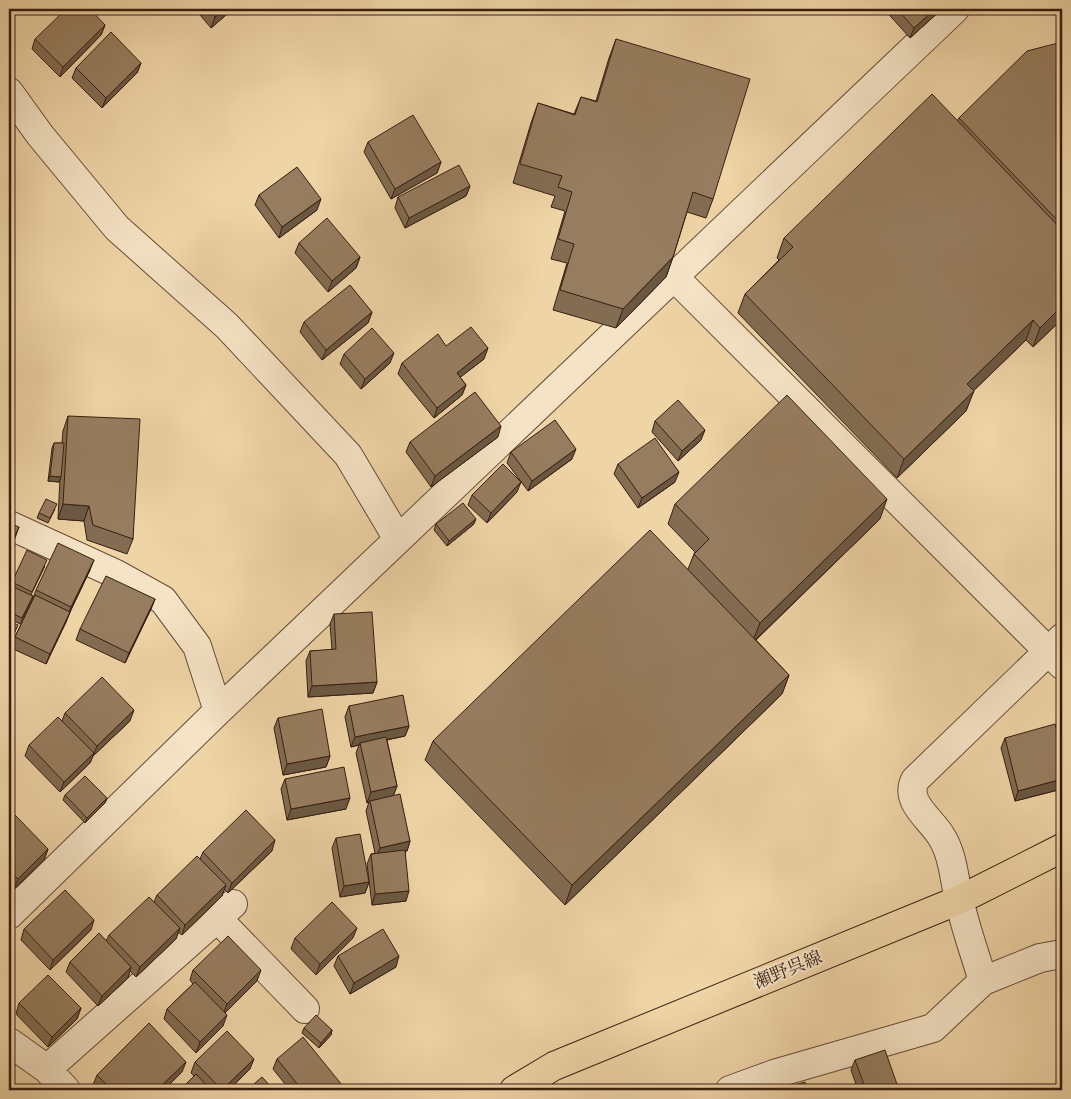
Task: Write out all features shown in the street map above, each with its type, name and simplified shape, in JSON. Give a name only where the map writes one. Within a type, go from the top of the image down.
[{"type":"main road","name":"瀬野呉線","points":[[514,1090],[554,1066],[959,900],[1062,848]]},
{"type":"street","points":[[9,915],[218,710],[955,9]]},
{"type":"street","points":[[9,92],[40,135],[117,228],[228,326],[348,455],[398,539]]},
{"type":"street","points":[[674,277],[1058,652],[915,780],[912,786],[913,799],[947,847],[959,900],[983,981]]},
{"type":"street","points":[[9,524],[116,574],[163,600],[198,646],[218,710]]},
{"type":"street","points":[[46,1069],[225,911],[305,1009]]},
{"type":"street","points":[[730,1090],[774,1074],[934,1028],[958,1002],[983,981],[1040,958],[1062,954]]},
{"type":"street","points":[[9,1042],[46,1069],[66,1090]]},
{"type":"building","points":[[66,9],[90,9],[105,25],[63,67],[35,39]]},
{"type":"building","points":[[208,9],[225,9],[215,17]]},
{"type":"building","points":[[897,9],[935,9],[914,28]]},
{"type":"building","points":[[111,32],[141,63],[106,98],[76,68]]},
{"type":"building","points":[[616,39],[750,79],[713,199],[693,192],[673,257],[623,309],[560,290],[574,244],[558,239],[572,192],[558,187],[562,176],[520,164],[538,103],[575,115],[581,97],[597,102]]},
{"type":"building","points":[[1062,42],[1062,225],[959,118],[1027,51]]},
{"type":"building","points":[[932,94],[1062,230],[1062,306],[1040,328],[1033,320],[967,384],[974,391],[904,459],[745,294],[793,247],[784,238]]},
{"type":"building","points":[[413,115],[441,162],[395,189],[368,142]]},
{"type":"building","points":[[459,165],[470,186],[409,218],[398,197]]},
{"type":"building","points":[[297,167],[321,199],[282,227],[259,195]]},
{"type":"building","points":[[327,218],[360,257],[332,281],[299,243]]},
{"type":"building","points":[[350,285],[372,312],[326,350],[304,322]]},
{"type":"building","points":[[471,327],[488,348],[457,373],[466,385],[437,408],[402,363],[438,334],[446,346]]},
{"type":"building","points":[[372,328],[394,353],[365,379],[344,354]]},
{"type":"building","points":[[475,392],[501,426],[435,476],[410,442]]},
{"type":"building","points":[[787,395],[887,499],[760,623],[694,554],[709,539],[675,504]]},
{"type":"building","points":[[678,400],[705,430],[682,451],[655,421]]},
{"type":"building","points":[[68,416],[140,419],[133,539],[93,525],[89,506],[63,504]]},
{"type":"building","points":[[555,420],[576,449],[532,481],[511,452]]},
{"type":"building","points":[[655,438],[679,472],[642,498],[618,464]]},
{"type":"building","points":[[54,443],[64,443],[61,477],[50,476]]},
{"type":"building","points":[[503,464],[521,482],[491,513],[472,495]]},
{"type":"building","points":[[46,499],[57,504],[50,518],[39,513]]},
{"type":"building","points":[[463,503],[476,519],[449,541],[436,524]]},
{"type":"building","points":[[9,523],[19,527],[9,549]]},
{"type":"building","points":[[650,530],[789,675],[572,885],[433,741]]},
{"type":"building","points":[[58,543],[94,560],[71,607],[36,590]]},
{"type":"building","points":[[27,550],[47,560],[32,592],[12,582]]},
{"type":"building","points":[[106,576],[155,599],[129,653],[80,629]]},
{"type":"building","points":[[9,585],[33,596],[22,618],[9,612]]},
{"type":"building","points":[[35,595],[70,612],[50,654],[15,637]]},
{"type":"building","points":[[372,612],[377,682],[312,686],[310,651],[336,649],[334,614]]},
{"type":"building","points":[[9,621],[18,625],[9,645]]},
{"type":"building","points":[[102,677],[134,710],[97,746],[65,713]]},
{"type":"building","points":[[403,695],[409,726],[355,737],[349,706]]},
{"type":"building","points":[[322,709],[330,756],[287,764],[278,718]]},
{"type":"building","points":[[58,717],[94,753],[64,782],[29,745]]},
{"type":"building","points":[[1062,721],[1062,734],[1059,722]]},
{"type":"building","points":[[1055,724],[1062,751],[1062,779],[1018,791],[1005,738]]},
{"type":"building","points":[[386,737],[397,786],[371,792],[360,743]]},
{"type":"building","points":[[344,767],[350,798],[291,809],[285,779]]},
{"type":"building","points":[[85,776],[107,798],[87,818],[65,795]]},
{"type":"building","points":[[400,794],[410,841],[380,848],[370,801]]},
{"type":"building","points":[[246,810],[275,840],[232,883],[203,852]]},
{"type":"building","points":[[15,815],[48,849],[18,879],[9,870],[9,821]]},
{"type":"building","points":[[360,834],[369,882],[344,886],[336,838]]},
{"type":"building","points":[[405,850],[409,891],[375,894],[371,854]]},
{"type":"building","points":[[197,856],[226,885],[185,925],[157,895]]},
{"type":"building","points":[[65,890],[94,920],[53,960],[24,929]]},
{"type":"building","points":[[149,897],[180,928],[140,967],[109,935]]},
{"type":"building","points":[[332,902],[357,928],[320,964],[295,938]]},
{"type":"building","points":[[383,929],[399,956],[354,983],[338,956]]},
{"type":"building","points":[[99,933],[131,967],[102,996],[70,962]]},
{"type":"building","points":[[228,936],[261,970],[227,1004],[193,970]]},
{"type":"building","points":[[48,975],[81,1008],[52,1037],[19,1003]]},
{"type":"building","points":[[195,982],[227,1015],[200,1042],[167,1009]]},
{"type":"building","points":[[316,1015],[332,1030],[321,1043],[304,1028]]},
{"type":"building","points":[[149,1023],[186,1062],[157,1090],[112,1090],[97,1075]]},
{"type":"building","points":[[227,1031],[254,1059],[222,1090],[195,1062]]},
{"type":"building","points":[[303,1037],[342,1085],[335,1090],[302,1090],[277,1059]]},
{"type":"building","points":[[885,1050],[899,1090],[866,1090],[855,1060]]},
{"type":"building","points":[[196,1074],[211,1090],[180,1090]]},
{"type":"building","points":[[262,1077],[274,1090],[247,1090]]},
{"type":"building","points":[[805,1082],[807,1090],[779,1090]]}]
